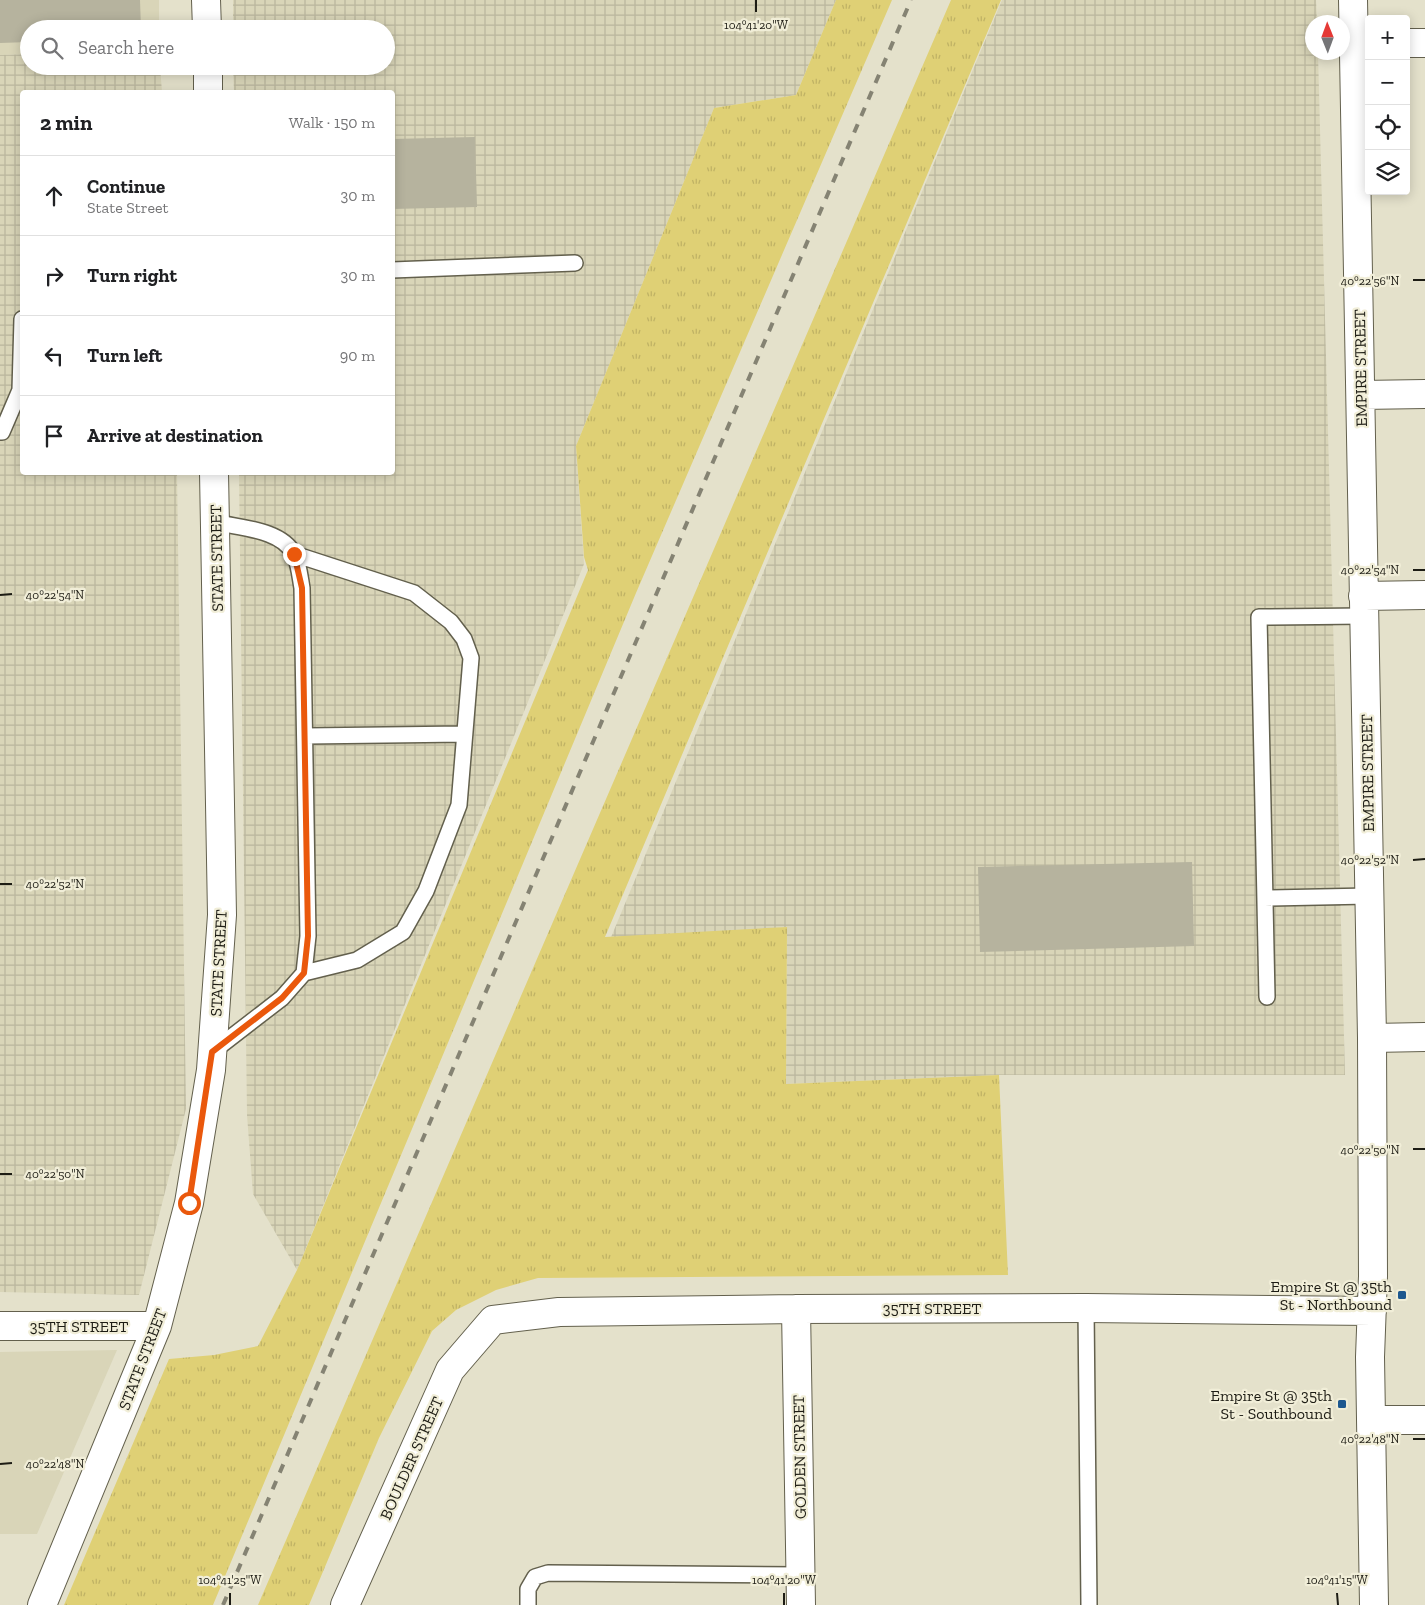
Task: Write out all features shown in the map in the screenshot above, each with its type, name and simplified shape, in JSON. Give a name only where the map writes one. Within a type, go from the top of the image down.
[{"type":"street","points":[[206,0],[207,20]]},
{"type":"street","name":"EMPIRE STREET","points":[[1353,0],[1362,44],[1361,395],[1372,1038],[1372,1311],[1370,1357],[1374,1605]]},
{"type":"street","points":[[1410,43],[1425,43]]},
{"type":"street","points":[[208,75],[208,90]]},
{"type":"street","points":[[1361,395],[1425,394]]},
{"type":"street","name":"STATE STREET","points":[[42,1605],[157,1326],[189,1203],[212,1052],[222,915],[214,475]]},
{"type":"street","points":[[1364,606],[1425,595]]},
{"type":"street","points":[[1372,1038],[1425,1037]]},
{"type":"street","name":"35TH STREET","points":[[493,1320],[559,1312],[796,1309],[1086,1308],[1372,1311]]},
{"type":"street","name":"GOLDEN STREET","points":[[796,1309],[801,1605]]},
{"type":"street","name":"BOULDER STREET","points":[[345,1605],[450,1370],[493,1320]]},
{"type":"street","name":"35TH STREET","points":[[0,1326],[157,1326]]},
{"type":"street","points":[[1371,1420],[1425,1420]]},
{"type":"lane","points":[[395,270],[575,263]]},
{"type":"lane","points":[[0,432],[2,432],[20,390]]},
{"type":"lane","points":[[215,522],[268,534],[286,544],[294,554],[302,588],[308,936],[304,973]]},
{"type":"lane","points":[[212,1052],[282,998],[304,973],[357,960],[403,932],[426,891],[459,805],[471,658],[464,639],[451,622],[414,593],[294,554]]},
{"type":"lane","points":[[1267,997],[1259,617],[1364,606]]},
{"type":"lane","points":[[306,736],[464,734]]},
{"type":"lane","points":[[1265,898],[1370,896]]},
{"type":"lane","points":[[1086,1308],[1089,1605]]},
{"type":"lane","points":[[528,1605],[528,1589],[535,1577],[548,1573],[801,1575]]},
{"type":"shaded area","points":[[0,0],[159,0],[159,20],[20,20],[20,54],[0,55]]},
{"type":"shaded area","points":[[233,0],[836,0],[796,95],[714,108],[576,446],[584,564],[297,1270],[253,1194],[247,1115],[239,475],[395,475],[395,90],[234,90],[233,75],[395,75],[395,20],[233,20]]},
{"type":"shaded area","points":[[1002,0],[1316,0],[1317,15],[1305,15],[1305,60],[1318,60],[1345,1075],[999,1075],[786,1084],[787,927],[609,942]]},
{"type":"shaded area","points":[[20,54],[20,75],[161,75],[162,90],[20,90],[20,475],[177,475],[186,1109],[139,1295],[0,1292],[0,55]]},
{"type":"shaded area","points":[[117,1350],[37,1534],[0,1534],[0,1352]]},
{"type":"green space","points":[[836,0],[892,0],[636,593],[213,1605],[64,1605],[169,1359],[214,1355],[258,1346],[297,1270],[588,570],[584,557],[576,446],[714,108],[796,95]]},
{"type":"green space","points":[[951,0],[1001,0],[605,937],[787,927],[786,1084],[999,1075],[1008,1275],[538,1278],[496,1290],[456,1310],[432,1331],[379,1438],[309,1605],[258,1605]]},
{"type":"building","points":[[0,0],[140,0],[141,20],[20,20],[20,42],[0,43]]},
{"type":"building","points":[[475,137],[477,207],[395,209],[395,139]]},
{"type":"building","points":[[1192,862],[1194,946],[980,952],[978,867]]},
{"type":"railway","points":[[223,1605],[911,0]]},
{"type":"place","name":"Empire St @ 35th St - Northbound","points":[[1402,1295]]},
{"type":"place","name":"Empire St @ 35th St - Southbound","points":[[1342,1404]]},
{"type":"route","points":[[189,1203],[211,1070],[212,1052],[282,998],[304,973],[308,936],[306,736],[302,588],[294,554]]}]
